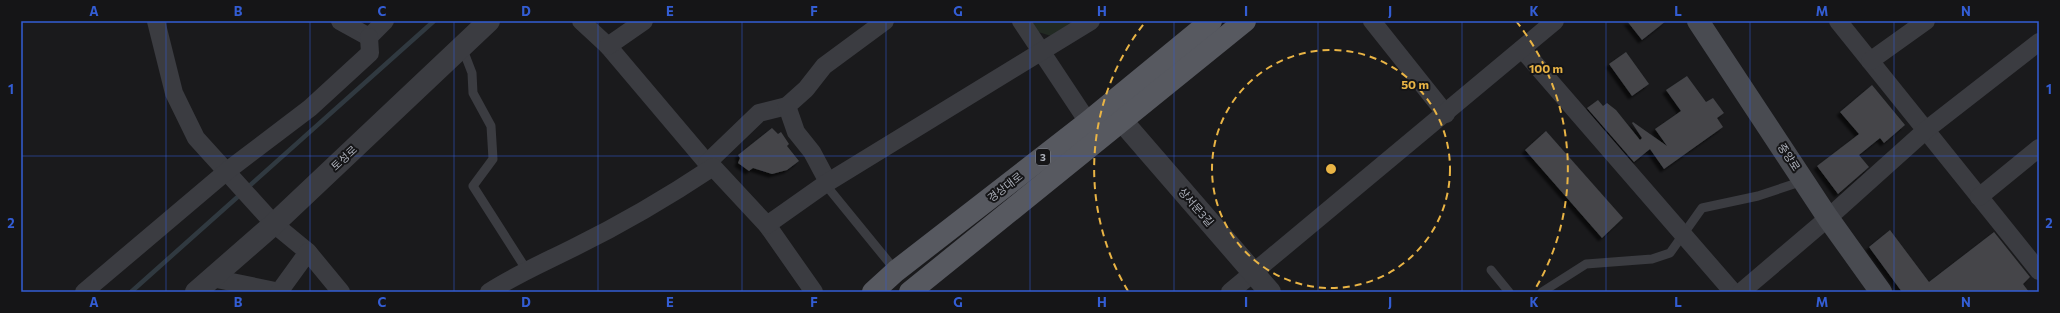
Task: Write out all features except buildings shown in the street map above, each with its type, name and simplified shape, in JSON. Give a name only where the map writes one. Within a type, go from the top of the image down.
[{"type":"main road","name":"경상대로","points":[[873,292],[896,271],[1088,122],[1211,21]]},
{"type":"main road","name":"경상대로","points":[[910,292],[1245,21]]},
{"type":"main road","name":"중앙로","points":[[1698,21],[1828,218],[1881,292]]},
{"type":"street","points":[[156,21],[174,94],[196,138],[271,221],[308,252],[341,292]]},
{"type":"street","points":[[340,21],[369,37]]},
{"type":"street","points":[[369,37],[386,21]]},
{"type":"street","name":"토성로","points":[[196,292],[271,221],[462,48],[489,21]]},
{"type":"street","points":[[581,21],[608,46],[710,165],[767,226],[814,292]]},
{"type":"street","points":[[608,46],[644,21]]},
{"type":"street","points":[[489,292],[526,270],[635,216],[673,194],[710,165],[759,113],[787,106],[806,89],[824,66],[885,21]]},
{"type":"street","points":[[1021,21],[1088,122]]},
{"type":"street","points":[[767,226],[826,183],[1091,21]]},
{"type":"street","points":[[1372,21],[1446,114]]},
{"type":"street","points":[[1230,292],[1446,114],[1555,21]]},
{"type":"street","points":[[1838,21],[1980,197],[2037,264]]},
{"type":"street","points":[[1870,61],[1926,21]]},
{"type":"street","points":[[84,292],[226,171],[310,108],[370,53],[369,37]]},
{"type":"street","points":[[1741,292],[1828,218],[1926,130],[2039,42]]},
{"type":"street","points":[[1522,49],[1733,292]]},
{"type":"street","points":[[787,106],[796,132],[812,152],[826,183]]},
{"type":"street","name":"상서문3길","points":[[1122,121],[1270,292]]},
{"type":"street","points":[[1980,197],[2039,148]]},
{"type":"street","points":[[212,278],[280,292],[308,252]]},
{"type":"lane","points":[[462,48],[472,73],[473,93],[491,126],[493,159],[472,186],[526,270]]},
{"type":"lane","points":[[1542,292],[1586,264],[1652,259],[1670,253],[1702,208],[1758,196],[1804,181]]},
{"type":"lane","points":[[826,183],[896,271]]},
{"type":"lane","points":[[1491,270],[1509,292]]},
{"type":"shaded area","points":[[1026,21],[1074,21],[1051,36],[1032,30]]},
{"type":"waterway","points":[[247,188],[434,21]]},
{"type":"waterway","points":[[131,292],[242,193]]}]
